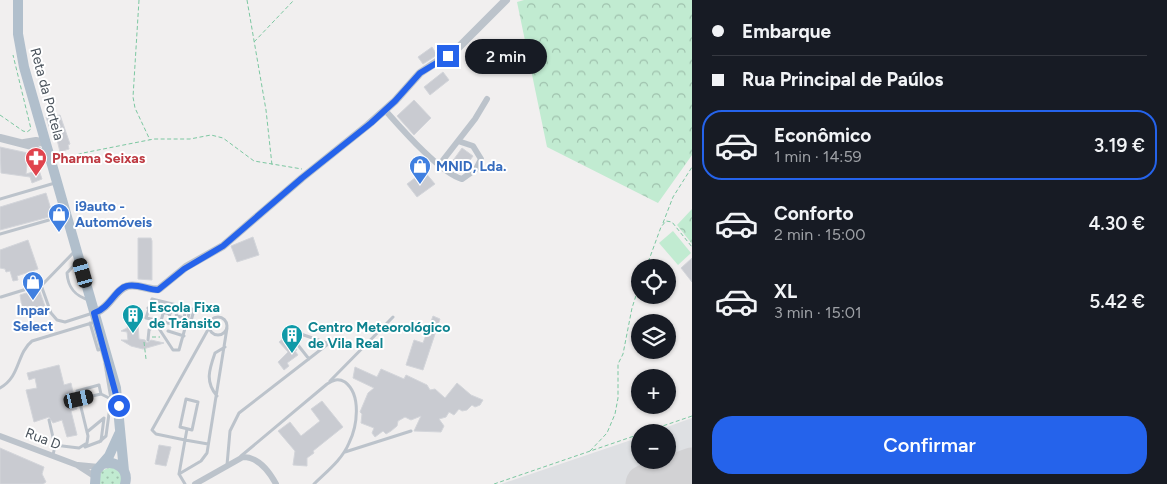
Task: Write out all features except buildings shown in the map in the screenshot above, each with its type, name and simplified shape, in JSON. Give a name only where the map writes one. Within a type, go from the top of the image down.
[{"type":"main road","name":"Reta da Portela","points":[[18,0],[20,50],[50,162],[91,301],[94,319],[106,352],[118,397],[119,433],[127,478]]},
{"type":"main road","points":[[96,476],[119,433]]},
{"type":"main road","points":[[96,476],[113,463],[127,478]]},
{"type":"street","points":[[94,319],[126,286],[154,290],[161,288],[184,269],[223,246],[385,110],[418,75],[459,47],[506,0]]},
{"type":"street","points":[[440,164],[487,99]]},
{"type":"street","points":[[385,110],[409,137],[454,176],[462,179],[476,169],[480,162],[480,153],[471,144],[458,141]]},
{"type":"street","points":[[31,144],[42,132]]},
{"type":"street","points":[[0,138],[39,146],[45,143]]},
{"type":"street","points":[[31,144],[50,162]]},
{"type":"street","name":"Rua D","points":[[0,436],[77,465]]},
{"type":"street","points":[[195,484],[238,458],[247,457],[257,461],[268,470],[276,484]]},
{"type":"street","points":[[77,465],[96,476]]},
{"type":"street","points":[[77,465],[96,476]]},
{"type":"lane","points":[[0,199],[56,183]]},
{"type":"lane","points":[[0,234],[49,220]]},
{"type":"lane","points":[[1,297],[41,285],[77,255]]},
{"type":"lane","points":[[77,255],[70,268],[68,278],[75,294],[91,301]]},
{"type":"lane","points":[[41,285],[51,313],[57,320],[94,319]]},
{"type":"lane","points":[[150,300],[153,298],[194,310],[191,321],[188,321],[181,349],[175,351],[156,322]]},
{"type":"lane","points":[[150,300],[189,308]]},
{"type":"lane","points":[[150,300],[146,318],[186,328]]},
{"type":"lane","points":[[155,310],[158,301]]},
{"type":"lane","points":[[161,321],[166,303]]},
{"type":"lane","points":[[170,314],[174,311],[176,305]]},
{"type":"lane","points":[[148,308],[170,314],[173,318]]},
{"type":"lane","points":[[180,326],[189,308]]},
{"type":"lane","points":[[174,311],[177,316]]},
{"type":"lane","points":[[171,324],[173,318],[177,316],[183,317],[188,321]]},
{"type":"lane","points":[[179,474],[204,458],[208,444],[227,328],[225,320],[220,317],[212,320],[153,427],[156,434],[208,444]]},
{"type":"lane","points":[[238,458],[324,386],[393,318]]},
{"type":"lane","points":[[0,388],[11,381],[27,345],[32,341],[94,319]]},
{"type":"lane","points":[[148,340],[149,330],[156,322]]},
{"type":"lane","points":[[210,326],[211,331],[216,335],[222,335],[227,328]]},
{"type":"lane","points":[[168,331],[184,336]]},
{"type":"lane","points":[[227,465],[229,437],[236,417],[248,405],[330,344],[292,331],[290,335],[309,359]]},
{"type":"lane","points":[[217,396],[210,388],[208,380],[214,353],[225,347]]},
{"type":"lane","points":[[54,445],[82,448],[99,442],[106,436],[111,399],[106,377],[106,352]]},
{"type":"lane","points":[[82,448],[88,442],[77,391],[99,385],[106,377]]},
{"type":"lane","points":[[314,484],[344,453],[353,432],[355,395],[350,387],[341,380],[335,380],[324,386]]},
{"type":"lane","points":[[99,385],[101,394]]},
{"type":"lane","points":[[79,399],[101,394],[111,399]]},
{"type":"lane","points":[[186,399],[198,402],[192,430],[188,429],[180,427],[186,399]]},
{"type":"lane","points":[[87,432],[108,414]]},
{"type":"lane","points":[[99,442],[102,437],[104,418]]},
{"type":"lane","points":[[49,420],[54,445],[53,456]]},
{"type":"lane","points":[[185,484],[179,474],[188,429]]},
{"type":"lane","points":[[344,453],[359,446],[411,431]]},
{"type":"path","points":[[139,0],[133,97],[135,108],[150,140]]},
{"type":"path","points":[[247,0],[266,110],[272,166]]},
{"type":"path","points":[[254,43],[294,0]]},
{"type":"path","points":[[0,115],[23,131],[27,132],[31,129],[13,53]]},
{"type":"path","points":[[50,162],[82,153],[150,140],[190,139],[211,134],[223,138],[254,161],[272,166],[288,166],[310,172]]},
{"type":"path","points":[[649,259],[673,197],[692,167]]},
{"type":"path","points":[[662,224],[666,221],[672,222],[692,247]]},
{"type":"path","points":[[590,451],[607,433],[615,414],[618,398],[618,364],[624,354],[633,304]]},
{"type":"path","points":[[668,424],[692,416]]},
{"type":"path","points":[[494,484],[631,437]]},
{"type":"shaded area","points":[[692,418],[692,484],[501,484],[631,440],[631,469],[676,469],[675,424]]},
{"type":"green space","points":[[524,0],[692,0],[692,155],[658,203],[547,147],[517,2]]},
{"type":"green space","points":[[692,209],[692,244],[677,225]]},
{"type":"green space","points":[[673,231],[691,253],[678,265],[676,259],[673,259],[659,243]]},
{"type":"green space","points":[[113,467],[121,474],[121,484],[99,484],[102,472]]},
{"type":"runway","points":[[645,484],[692,467]]},
{"type":"place","name":"Pharma Seixas","points":[[36,177]]},
{"type":"place","name":"MNID, Lda.","points":[[420,185]]},
{"type":"place","name":"i9auto - Automóveis","points":[[59,233]]},
{"type":"place","name":"Inpar Select","points":[[33,301]]},
{"type":"place","name":"Escola Fixa de Trânsito","points":[[133,334]]},
{"type":"place","name":"Centro Meteorológico de Vila Real","points":[[292,354]]},
{"type":"route","points":[[119,406],[116,388],[94,313],[104,309],[124,287],[131,285],[158,290],[184,269],[220,248],[302,178],[371,123],[395,101],[420,73],[448,56]]}]
